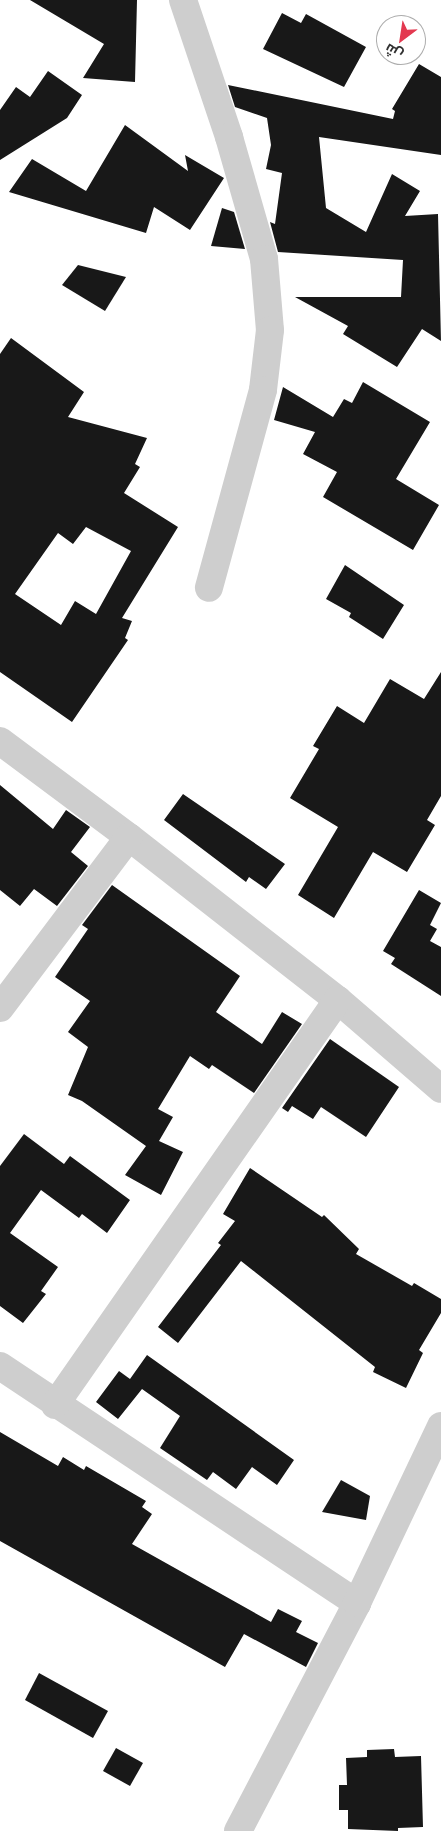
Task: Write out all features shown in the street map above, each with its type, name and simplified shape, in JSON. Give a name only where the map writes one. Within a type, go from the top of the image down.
[{"type":"street","points":[[183,0],[229,137],[264,259],[270,330],[263,390],[208,588]]},
{"type":"street","points":[[0,741],[129,837],[338,1000],[441,1089]]},
{"type":"street","points":[[0,1008],[129,837]]},
{"type":"street","points":[[55,1406],[338,1000]]},
{"type":"street","points":[[0,1366],[55,1406],[357,1603]]},
{"type":"street","points":[[238,1831],[357,1603],[441,1426]]},
{"type":"building","points":[[30,0],[137,0],[135,82],[83,78],[104,44]]},
{"type":"building","points":[[282,13],[301,23],[306,14],[366,47],[344,87],[263,49]]},
{"type":"building","points":[[418,65],[441,77],[441,155],[319,137],[326,208],[366,232],[392,174],[420,191],[405,216],[438,214],[441,341],[422,329],[397,367],[343,334],[348,326],[295,297],[401,297],[403,260],[278,252],[270,222],[275,224],[282,173],[266,169],[271,145],[267,118],[235,107],[228,85],[393,119],[395,111],[392,109]]},
{"type":"building","points":[[48,71],[82,95],[67,118],[0,160],[0,110],[16,87],[30,97]]},
{"type":"building","points":[[125,125],[188,171],[185,155],[224,178],[190,230],[154,207],[146,233],[9,192],[32,159],[86,191]]},
{"type":"building","points":[[222,208],[234,212],[245,249],[211,246]]},
{"type":"building","points":[[78,265],[126,277],[105,311],[62,285]]},
{"type":"building","points":[[11,338],[84,392],[68,417],[147,438],[135,464],[140,467],[124,493],[178,527],[122,618],[132,621],[125,638],[128,640],[72,722],[0,672],[0,354]],"holes":[[[86,527],[131,551],[96,614],[75,601],[61,625],[15,594],[58,533],[73,544]]]},
{"type":"building","points":[[363,382],[430,422],[396,479],[439,505],[413,550],[323,497],[337,472],[303,454],[315,432],[274,420],[283,387],[333,417],[344,399],[352,403]]},
{"type":"building","points":[[345,565],[404,605],[383,639],[349,617],[351,613],[326,599]]},
{"type":"building","points":[[441,672],[441,796],[427,820],[435,825],[407,872],[373,852],[334,918],[298,895],[338,827],[290,798],[319,749],[313,746],[337,706],[364,723],[390,679],[424,699]]},
{"type":"building","points":[[0,785],[53,829],[66,810],[90,827],[71,852],[88,866],[57,906],[34,889],[20,906],[0,890]]},
{"type":"building","points":[[183,794],[285,864],[266,889],[249,877],[246,882],[164,820]]},
{"type":"building","points":[[112,885],[240,976],[216,1012],[262,1044],[282,1012],[302,1024],[254,1093],[212,1065],[209,1069],[190,1056],[158,1109],[173,1117],[159,1141],[183,1152],[161,1195],[125,1175],[146,1146],[82,1101],[68,1095],[88,1047],[68,1032],[90,1001],[55,977],[88,929],[82,925]]},
{"type":"building","points":[[419,890],[441,903],[430,925],[437,929],[430,941],[441,947],[441,996],[391,964],[395,958],[383,951]]},
{"type":"building","points":[[330,1039],[399,1087],[366,1137],[321,1107],[313,1119],[292,1106],[288,1112],[282,1108]]},
{"type":"building","points":[[24,1134],[64,1164],[70,1156],[130,1200],[107,1233],[82,1214],[79,1218],[41,1190],[10,1233],[58,1267],[41,1291],[46,1294],[23,1323],[0,1306],[0,1166]]},
{"type":"building","points":[[250,1168],[322,1217],[324,1215],[359,1249],[356,1254],[412,1286],[414,1283],[441,1299],[441,1313],[419,1350],[423,1353],[406,1388],[373,1372],[375,1367],[241,1261],[178,1343],[158,1327],[221,1245],[218,1243],[235,1221],[223,1214]]},
{"type":"building","points":[[147,1355],[294,1460],[277,1485],[252,1467],[236,1489],[213,1472],[207,1480],[160,1448],[180,1416],[142,1389],[118,1419],[96,1402],[119,1371],[130,1379]]},
{"type":"building","points":[[0,1432],[58,1466],[63,1457],[84,1470],[86,1466],[146,1501],[142,1507],[152,1514],[132,1544],[271,1622],[278,1609],[302,1621],[296,1632],[318,1643],[306,1667],[244,1634],[225,1667],[0,1541]]},
{"type":"building","points":[[341,1480],[370,1496],[366,1520],[322,1512]]},
{"type":"building","points":[[39,1673],[108,1711],[93,1738],[25,1700]]},
{"type":"building","points":[[116,1748],[143,1763],[130,1786],[103,1771]]},
{"type":"building","points":[[394,1749],[395,1757],[421,1756],[423,1827],[398,1828],[398,1831],[348,1829],[348,1810],[339,1810],[339,1785],[347,1785],[346,1758],[367,1757],[367,1750]]}]
